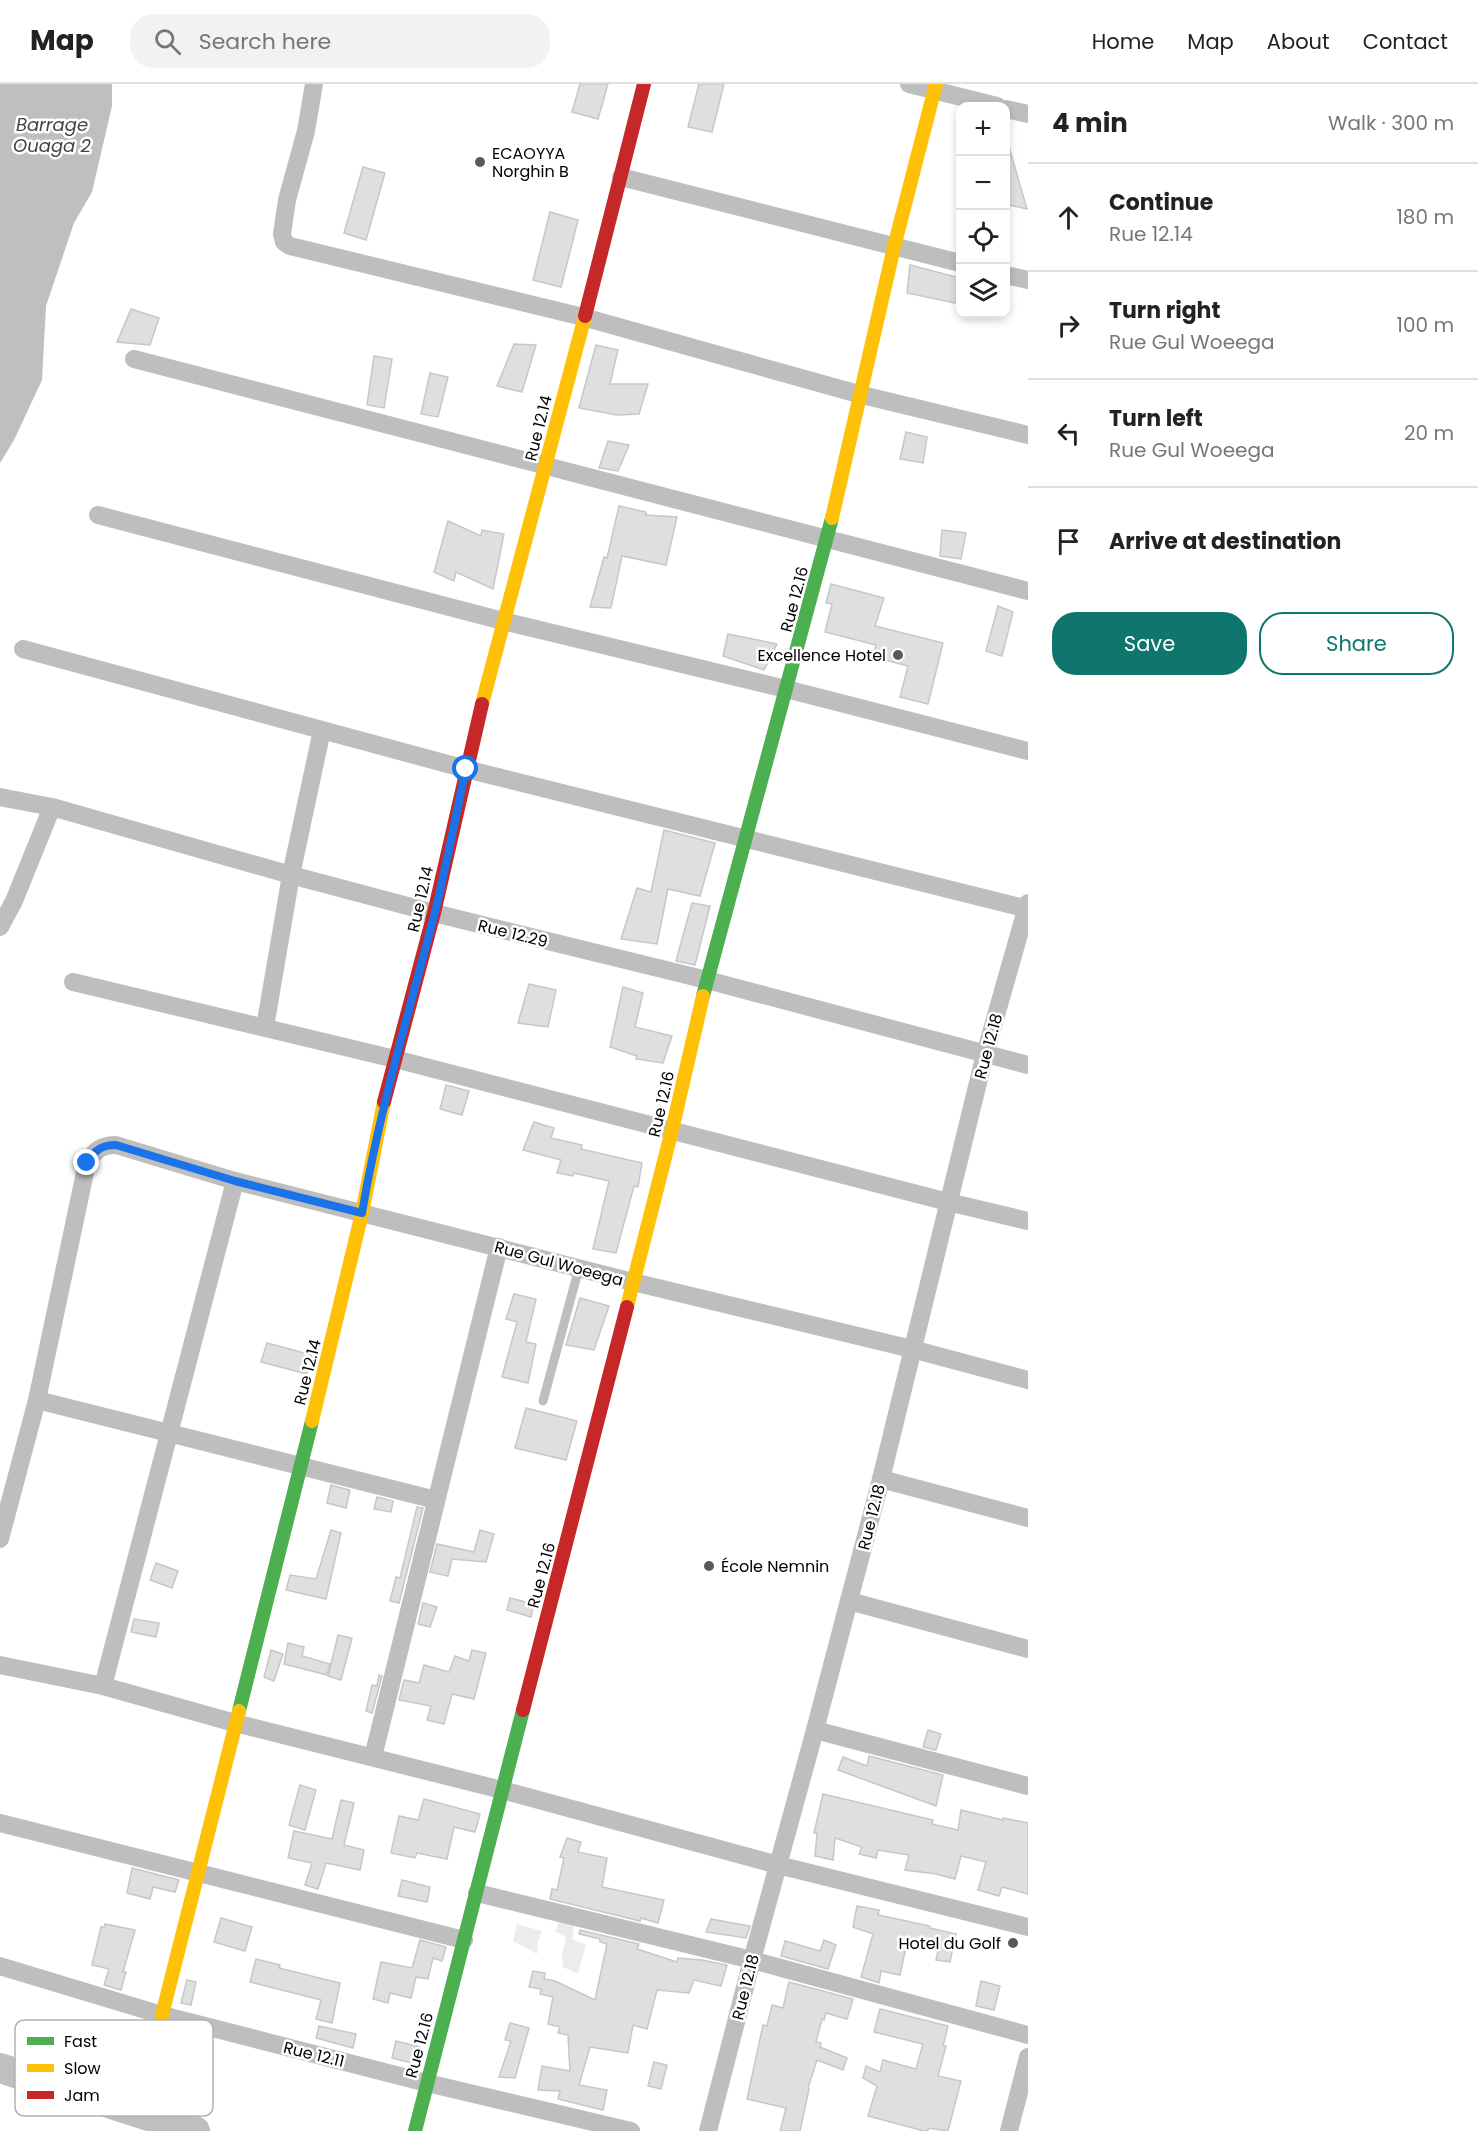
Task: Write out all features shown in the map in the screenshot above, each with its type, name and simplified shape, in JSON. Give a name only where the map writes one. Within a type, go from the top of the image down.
[{"type":"street","points":[[314,84],[306,131],[287,200],[282,234],[284,242],[301,249],[584,317],[862,395],[1028,435]]},
{"type":"street","name":"Rue 12.14","points":[[162,2015],[301,1467],[362,1213],[395,1059],[434,913],[466,769],[644,84]]},
{"type":"street","points":[[909,84],[935,87],[984,102]]},
{"type":"street","name":"Rue 12.16","points":[[415,2131],[672,1130],[707,981],[828,537],[894,247],[935,87]]},
{"type":"street","points":[[1010,110],[1028,114]]},
{"type":"street","points":[[621,177],[956,262]]},
{"type":"street","points":[[1010,276],[1028,280]]},
{"type":"street","points":[[134,359],[828,537],[1028,591]]},
{"type":"street","points":[[98,515],[503,621],[786,689],[1028,752]]},
{"type":"street","points":[[23,649],[466,769],[1027,907]]},
{"type":"street","points":[[265,1027],[291,875],[322,730]]},
{"type":"street","name":"Rue 12.29","points":[[0,796],[52,807],[434,913],[707,981],[1028,1065]]},
{"type":"street","points":[[0,927],[14,901],[52,807]]},
{"type":"street","name":"Rue 12.18","points":[[708,2131],[881,1479],[985,1054],[1027,907]]},
{"type":"street","points":[[73,982],[395,1059],[1028,1221]]},
{"type":"street","name":"Rue Gul Woeega","points":[[37,1400],[87,1163],[94,1152],[104,1145],[116,1145],[235,1181],[633,1282],[912,1349],[1028,1380]]},
{"type":"street","points":[[103,1686],[235,1181]]},
{"type":"street","points":[[373,1756],[499,1247]]},
{"type":"street","points":[[0,1539],[37,1400],[436,1500]]},
{"type":"street","points":[[881,1479],[1028,1518]]},
{"type":"street","points":[[849,1601],[1028,1649]]},
{"type":"street","points":[[0,1665],[103,1686],[235,1724],[373,1756],[778,1864],[1028,1927]]},
{"type":"street","points":[[815,1730],[1028,1786]]},
{"type":"street","points":[[0,1823],[464,1940]]},
{"type":"street","points":[[477,1893],[752,1960],[1028,2034]]},
{"type":"street","name":"Rue 12.11","points":[[0,1966],[181,2020]]},
{"type":"street","name":"Rue 12.11","points":[[213,2028],[426,2083],[631,2131]]},
{"type":"street","points":[[1009,2131],[1028,2057]]},
{"type":"lane","points":[[543,1401],[579,1268]]},
{"type":"shaded area","points":[[560,1920],[574,1926],[572,1939],[586,1945],[578,1974],[563,1967],[562,1954],[566,1937],[555,1931]]},
{"type":"shaded area","points":[[517,1924],[542,1931],[537,1954],[513,1941]]},
{"type":"water","name":"Barrage Ouaga 2","points":[[0,84],[112,84],[112,106],[92,192],[74,223],[46,306],[42,380],[14,440],[0,463]]},
{"type":"building","points":[[580,84],[608,84],[598,119],[572,112]]},
{"type":"building","points":[[699,84],[724,84],[712,132],[688,127]]},
{"type":"building","points":[[1010,150],[1027,209],[1010,205]]},
{"type":"building","points":[[363,167],[385,173],[366,240],[344,233]]},
{"type":"building","points":[[550,212],[578,220],[561,287],[533,280]]},
{"type":"building","points":[[910,265],[956,277],[956,303],[907,293]]},
{"type":"building","points":[[131,309],[159,318],[150,345],[117,342]]},
{"type":"building","points":[[514,344],[536,345],[522,392],[497,386]]},
{"type":"building","points":[[596,345],[618,350],[610,384],[648,384],[639,414],[617,415],[579,408]]},
{"type":"building","points":[[374,356],[392,359],[384,408],[367,405]]},
{"type":"building","points":[[430,373],[448,377],[438,417],[421,414]]},
{"type":"building","points":[[906,432],[927,437],[923,463],[900,459]]},
{"type":"building","points":[[608,441],[629,445],[618,471],[599,468]]},
{"type":"building","points":[[619,506],[646,512],[646,515],[677,517],[666,565],[622,556],[611,608],[590,607],[604,557],[607,558]]},
{"type":"building","points":[[448,521],[481,536],[482,530],[504,534],[493,589],[456,572],[454,581],[434,572]]},
{"type":"building","points":[[942,530],[966,533],[961,559],[940,556]]},
{"type":"building","points":[[831,584],[884,598],[875,626],[943,643],[928,704],[900,697],[908,666],[873,657],[876,645],[825,632],[832,604],[826,603]]},
{"type":"building","points":[[998,606],[1013,612],[1002,656],[986,651]]},
{"type":"building","points":[[728,634],[777,644],[764,670],[723,656]]},
{"type":"building","points":[[664,830],[715,843],[700,896],[668,889],[657,944],[621,939],[637,888],[651,892]]},
{"type":"building","points":[[692,903],[710,906],[695,965],[676,961]]},
{"type":"building","points":[[529,984],[556,990],[548,1027],[518,1023]]},
{"type":"building","points":[[623,987],[643,993],[635,1027],[672,1036],[663,1063],[636,1059],[637,1056],[610,1047]]},
{"type":"building","points":[[446,1085],[469,1091],[462,1115],[440,1109]]},
{"type":"building","points":[[534,1122],[554,1128],[551,1138],[582,1145],[581,1149],[642,1163],[638,1187],[634,1186],[616,1253],[593,1249],[609,1181],[574,1173],[573,1176],[557,1173],[561,1160],[523,1150]]},
{"type":"building","points":[[514,1294],[536,1299],[526,1342],[536,1344],[528,1383],[502,1377],[517,1322],[506,1319]]},
{"type":"building","points":[[580,1298],[609,1306],[594,1350],[566,1345]]},
{"type":"building","points":[[267,1343],[312,1355],[307,1374],[261,1362]]},
{"type":"building","points":[[526,1408],[577,1421],[566,1460],[515,1448]]},
{"type":"building","points":[[331,1485],[350,1490],[346,1508],[327,1503]]},
{"type":"building","points":[[377,1497],[393,1501],[391,1512],[374,1509]]},
{"type":"building","points":[[417,1507],[423,1508],[399,1603],[390,1601],[396,1577],[400,1578]]},
{"type":"building","points":[[331,1530],[341,1533],[326,1599],[286,1590],[290,1575],[316,1579]]},
{"type":"building","points":[[480,1530],[494,1534],[486,1562],[452,1559],[448,1576],[430,1572],[437,1544],[474,1552]]},
{"type":"building","points":[[156,1563],[178,1571],[172,1588],[150,1580]]},
{"type":"building","points":[[510,1598],[534,1604],[531,1617],[507,1610]]},
{"type":"building","points":[[423,1603],[437,1607],[430,1627],[418,1624]]},
{"type":"building","points":[[134,1619],[159,1623],[156,1637],[131,1632]]},
{"type":"building","points":[[338,1635],[352,1638],[341,1680],[328,1676]]},
{"type":"building","points":[[288,1643],[304,1647],[302,1656],[330,1664],[327,1675],[284,1664]]},
{"type":"building","points":[[271,1650],[283,1654],[274,1681],[264,1677]]},
{"type":"building","points":[[472,1650],[486,1653],[474,1699],[452,1694],[444,1724],[427,1720],[431,1706],[399,1700],[404,1680],[419,1683],[424,1665],[449,1672],[455,1656],[469,1661]]},
{"type":"building","points":[[379,1675],[382,1676],[372,1713],[366,1711],[372,1685],[377,1686]]},
{"type":"building","points":[[928,1730],[941,1734],[936,1750],[923,1747]]},
{"type":"building","points":[[869,1756],[943,1775],[936,1806],[838,1770],[843,1757],[867,1766]]},
{"type":"building","points":[[300,1785],[316,1790],[305,1830],[289,1825]]},
{"type":"building","points":[[823,1794],[933,1820],[932,1824],[958,1830],[961,1810],[1003,1820],[1003,1818],[1028,1823],[1028,1894],[1002,1887],[999,1896],[978,1890],[986,1862],[961,1856],[955,1879],[905,1870],[909,1855],[878,1850],[876,1858],[859,1854],[862,1847],[835,1838],[833,1860],[815,1856],[817,1833],[814,1833]]},
{"type":"building","points":[[424,1799],[480,1814],[475,1832],[454,1827],[447,1859],[417,1853],[415,1858],[391,1853],[399,1816],[418,1820]]},
{"type":"building","points":[[341,1800],[354,1803],[344,1845],[364,1850],[360,1870],[326,1863],[318,1889],[305,1885],[312,1863],[288,1858],[294,1831],[332,1839]]},
{"type":"building","points":[[567,1838],[581,1842],[578,1852],[607,1858],[602,1887],[664,1900],[658,1923],[641,1918],[640,1921],[550,1899],[552,1889],[557,1890],[564,1858],[560,1857]]},
{"type":"building","points":[[132,1868],[179,1880],[175,1892],[153,1887],[150,1899],[127,1893]]},
{"type":"building","points":[[402,1880],[430,1887],[427,1902],[398,1896]]},
{"type":"building","points":[[857,1906],[879,1910],[878,1915],[956,1934],[950,1962],[936,1960],[939,1946],[908,1938],[900,1975],[881,1971],[879,1983],[861,1977],[873,1934],[853,1927]]},
{"type":"building","points":[[221,1918],[252,1927],[245,1951],[214,1942]]},
{"type":"building","points":[[711,1919],[750,1926],[746,1938],[706,1932]]},
{"type":"building","points":[[105,1924],[135,1930],[123,1972],[126,1972],[121,1990],[104,1985],[109,1969],[92,1965],[101,1927]]},
{"type":"building","points":[[580,1930],[639,1944],[637,1949],[677,1962],[678,1958],[727,1965],[721,1986],[694,1980],[689,1993],[657,1990],[647,2029],[633,2025],[628,2053],[590,2047],[579,2085],[607,2090],[603,2110],[558,2099],[560,2091],[538,2090],[542,2066],[570,2071],[568,2035],[558,2033],[560,2027],[548,2024],[553,1997],[540,1994],[541,1989],[529,1987],[533,1971],[545,1973],[544,1979],[555,1981],[595,2000],[607,1944],[600,1942],[600,1939],[579,1934]]},
{"type":"building","points":[[420,1940],[446,1947],[442,1961],[433,1958],[428,1979],[416,1977],[411,1998],[390,1993],[388,2003],[373,1999],[381,1962],[412,1968]]},
{"type":"building","points":[[824,1940],[836,1945],[828,1969],[781,1956],[785,1941],[820,1951]]},
{"type":"building","points":[[256,1959],[280,1965],[279,1968],[340,1983],[332,2023],[316,2019],[321,2000],[250,1982]]},
{"type":"building","points":[[187,1980],[196,1982],[191,2005],[181,2003]]},
{"type":"building","points":[[981,1981],[1000,1986],[994,2010],[976,2006]]},
{"type":"building","points":[[789,1982],[853,1999],[847,2019],[826,2013],[824,2020],[822,2019],[816,2042],[821,2043],[820,2047],[847,2058],[843,2070],[817,2060],[808,2088],[800,2131],[780,2131],[786,2108],[747,2099],[763,2025],[767,2026],[772,2005],[783,2008]]},
{"type":"building","points":[[880,2009],[948,2026],[943,2046],[946,2046],[938,2076],[961,2081],[948,2131],[928,2128],[928,2131],[924,2131],[868,2116],[877,2086],[863,2078],[866,2066],[880,2072],[883,2060],[916,2069],[923,2044],[874,2032]]},
{"type":"building","points":[[510,2023],[529,2028],[515,2078],[499,2077],[511,2041],[505,2040]]},
{"type":"building","points":[[319,2026],[356,2034],[353,2048],[316,2038]]},
{"type":"building","points":[[396,2041],[420,2047],[416,2064],[392,2058]]},
{"type":"building","points":[[654,2062],[667,2065],[661,2089],[648,2086]]},
{"type":"waterway","points":[[0,2068],[15,2073]]},
{"type":"waterway","points":[[149,2116],[195,2131]]},
{"type":"traffic: fast","points":[[703,996],[832,518]]},
{"type":"traffic: fast","points":[[239,1711],[312,1421]]},
{"type":"traffic: fast","points":[[415,2131],[523,1710]]},
{"type":"traffic: slow","points":[[832,518],[894,247],[936,84]]},
{"type":"traffic: slow","points":[[482,704],[585,316]]},
{"type":"traffic: slow","points":[[627,1307],[703,996]]},
{"type":"traffic: slow","points":[[312,1421],[362,1213],[384,1102]]},
{"type":"traffic: slow","points":[[162,2015],[239,1711]]},
{"type":"traffic: jam","points":[[585,316],[644,84]]},
{"type":"traffic: jam","points":[[384,1102],[434,913],[482,704]]},
{"type":"traffic: jam","points":[[523,1710],[627,1307]]},
{"type":"place","name":"ECAOYYA Norghin B","points":[[480,162]]},
{"type":"place","name":"Excellence Hotel","points":[[898,655]]},
{"type":"place","name":"École Nemnin","points":[[709,1566]]},
{"type":"place","name":"Hotel du Golf","points":[[1013,1943]]},
{"type":"route","points":[[87,1163],[94,1152],[104,1145],[116,1145],[235,1181],[362,1213],[383,1106],[434,913],[466,769]]}]
